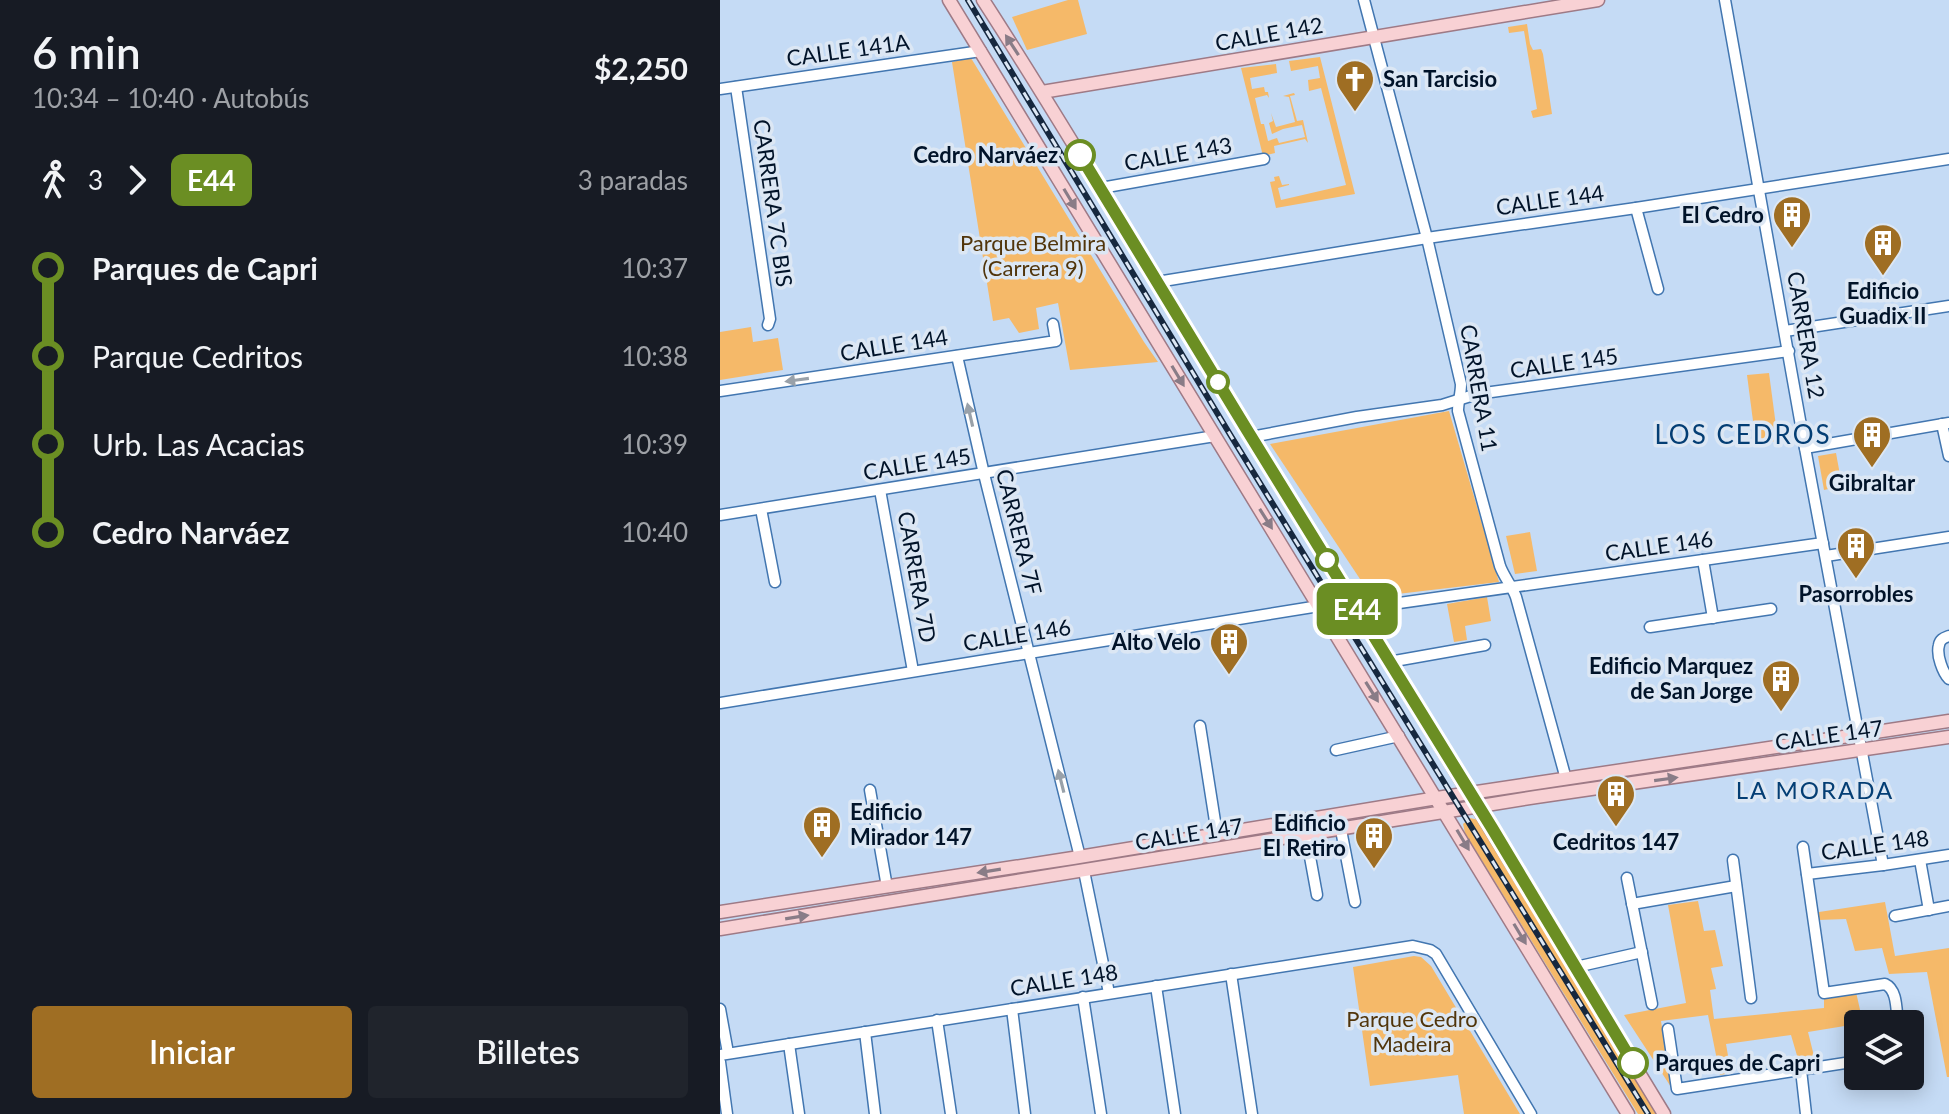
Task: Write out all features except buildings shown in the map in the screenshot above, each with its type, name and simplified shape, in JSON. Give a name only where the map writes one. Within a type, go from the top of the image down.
[{"type":"main road","points":[[949,0],[1628,1114]]},
{"type":"main road","points":[[983,0],[1101,188],[1664,1114]]},
{"type":"main road","name":"CALLE 142","points":[[1042,92],[1598,0]]},
{"type":"main road","name":"CALLE 147","points":[[720,912],[1437,798],[1949,721]]},
{"type":"main road","name":"CALLE 147","points":[[720,929],[1506,802],[1949,737]]},
{"type":"main road","points":[[1492,828],[1497,810],[1506,802]]},
{"type":"street","name":"CARRERA 11","points":[[1364,0],[1427,238],[1461,384],[1458,411],[1500,566],[1516,597],[1566,779]]},
{"type":"street","name":"CARRERA 12","points":[[1725,0],[1883,865]]},
{"type":"street","name":"CALLE 141A","points":[[720,89],[981,51]]},
{"type":"street","name":"CARRERA 7C BIS","points":[[736,87],[770,319],[768,325]]},
{"type":"street","name":"CALLE 143","points":[[1101,188],[1264,159]]},
{"type":"street","name":"CALLE 144","points":[[1157,282],[1949,159]]},
{"type":"street","points":[[1636,208],[1658,289]]},
{"type":"street","points":[[1785,331],[1949,306]]},
{"type":"street","name":"CALLE 144","points":[[720,391],[1056,341],[1053,324]]},
{"type":"street","name":"CALLE 145","points":[[1251,437],[1442,405],[1477,394],[1789,351]]},
{"type":"street","name":"CARRERA 7F","points":[[957,356],[1080,857]]},
{"type":"street","points":[[1805,448],[1946,424],[1949,456]]},
{"type":"street","name":"CALLE 145","points":[[720,515],[1215,436]]},
{"type":"street","name":"CARRERA 7D","points":[[880,490],[913,671]]},
{"type":"street","points":[[761,509],[775,582]]},
{"type":"street","points":[[1826,556],[1949,537]]},
{"type":"street","name":"CALLE 146","points":[[1357,609],[1823,543]]},
{"type":"street","points":[[1703,560],[1713,618]]},
{"type":"street","name":"CALLE 146","points":[[720,703],[1319,606]]},
{"type":"street","points":[[1650,627],[1771,609]]},
{"type":"street","points":[[1949,636],[1940,642],[1938,648],[1944,674],[1949,679]]},
{"type":"street","points":[[1389,662],[1485,645]]},
{"type":"street","points":[[1200,726],[1217,834]]},
{"type":"street","points":[[1336,750],[1399,736]]},
{"type":"street","points":[[870,790],[887,887]]},
{"type":"street","points":[[1341,830],[1355,902]]},
{"type":"street","points":[[1306,835],[1317,895]]},
{"type":"street","points":[[1803,847],[1824,993],[1885,984],[1894,991],[1896,1010]]},
{"type":"street","name":"CALLE 148","points":[[1807,874],[1949,855]]},
{"type":"street","points":[[1733,860],[1751,998]]},
{"type":"street","points":[[1920,860],[1929,910]]},
{"type":"street","points":[[1084,871],[1109,993]]},
{"type":"street","points":[[1627,878],[1652,1004]]},
{"type":"street","points":[[1632,904],[1736,886]]},
{"type":"street","points":[[1895,916],[1949,906]]},
{"type":"street","name":"CALLE 148","points":[[724,1054],[1413,946],[1436,954],[1531,1114]]},
{"type":"street","points":[[1576,967],[1642,952]]},
{"type":"street","points":[[1231,974],[1252,1114]]},
{"type":"street","points":[[1156,986],[1175,1114]]},
{"type":"street","points":[[1083,997],[1101,1114]]},
{"type":"street","points":[[720,1009],[724,1054]]},
{"type":"street","points":[[1012,1009],[1025,1114]]},
{"type":"street","points":[[937,1020],[951,1114]]},
{"type":"street","points":[[1668,1029],[1677,1089],[1844,1063]]},
{"type":"street","points":[[865,1032],[875,1114]]},
{"type":"street","points":[[789,1044],[799,1114]]},
{"type":"street","points":[[720,1062],[727,1114]]},
{"type":"street","points":[[1801,1070],[1806,1114]]},
{"type":"green space","points":[[1068,0],[1078,0],[1087,34],[1027,50],[1012,17]]},
{"type":"green space","points":[[1527,24],[1533,50],[1541,49],[1543,54],[1552,114],[1533,118],[1531,111],[1537,109],[1524,31],[1509,33],[1508,27]]},
{"type":"green space","points":[[1320,57],[1355,194],[1276,208],[1270,182],[1275,181],[1274,177],[1279,176],[1282,185],[1289,184],[1278,188],[1281,200],[1346,185],[1321,88],[1309,91],[1308,80],[1320,78],[1318,66],[1291,71],[1289,61]]},
{"type":"green space","name":"Parque Belmira (Carrera 9)","points":[[971,58],[1158,362],[1070,370],[1058,303],[1036,308],[1039,329],[1019,333],[1009,318],[993,321],[952,62]]},
{"type":"green space","points":[[1276,64],[1277,73],[1250,78],[1252,89],[1264,87],[1268,92],[1269,98],[1267,95],[1255,98],[1261,124],[1264,124],[1268,141],[1277,138],[1279,143],[1305,137],[1302,125],[1272,134],[1269,123],[1273,121],[1271,113],[1276,127],[1295,122],[1289,97],[1283,96],[1294,93],[1290,96],[1297,121],[1303,120],[1308,143],[1305,139],[1274,146],[1275,153],[1263,156],[1241,68]]},
{"type":"green space","points":[[751,327],[753,342],[778,338],[783,370],[720,380],[720,332]]},
{"type":"green space","points":[[1769,373],[1778,441],[1756,444],[1747,375]]},
{"type":"green space","points":[[1449,411],[1499,582],[1372,597],[1270,444]]},
{"type":"green space","points":[[1836,453],[1842,486],[1824,490],[1818,456]]},
{"type":"green space","points":[[1530,532],[1537,571],[1515,574],[1506,536]]},
{"type":"green space","points":[[1487,597],[1491,621],[1465,626],[1467,640],[1454,642],[1447,604]]},
{"type":"green space","points":[[1470,818],[1479,820],[1659,1114],[1638,1114],[1465,833],[1463,824]]},
{"type":"green space","points":[[1698,901],[1704,931],[1715,930],[1723,966],[1711,968],[1716,989],[1710,990],[1714,1019],[1824,1008],[1824,997],[1856,992],[1860,1010],[1844,1010],[1844,1026],[1808,1032],[1814,1056],[1798,1059],[1791,1035],[1726,1044],[1731,1073],[1720,1075],[1708,1015],[1661,1021],[1671,1087],[1624,1015],[1686,1003],[1668,905]]},
{"type":"green space","points":[[1885,902],[1895,956],[1949,948],[1949,1077],[1927,972],[1889,974],[1882,948],[1855,951],[1846,919],[1818,920],[1819,912]]},
{"type":"green space","name":"Parque Cedro Madeira","points":[[1421,957],[1431,966],[1520,1114],[1464,1114],[1458,1075],[1370,1086],[1353,967]]},
{"type":"railway","points":[[968,0],[1231,436],[1648,1114]]},
{"type":"bus line","name":"E44","points":[[1080,155],[1633,1063]]},
{"type":"place","name":"San Tarcisio","points":[[1355,113]]},
{"type":"place","name":"Cedro Narváez","points":[[1080,155]]},
{"type":"place","name":"El Cedro","points":[[1792,249]]},
{"type":"place","name":"Edificio Guadix II","points":[[1883,277]]},
{"type":"place","name":"Gibraltar","points":[[1872,469]]},
{"type":"place","name":"Pasorrobles","points":[[1856,580]]},
{"type":"place","name":"Alto Velo","points":[[1229,676]]},
{"type":"place","name":"Edificio Marquez de San Jorge","points":[[1781,713]]},
{"type":"place","name":"Cedritos 147","points":[[1616,828]]},
{"type":"place","name":"Edificio Mirador 147","points":[[822,859]]},
{"type":"place","name":"Edificio El Retiro","points":[[1374,870]]},
{"type":"place","name":"Parques de Capri","points":[[1633,1063]]},
{"type":"district","name":"LOS CEDROS","points":[[1743,435]]},
{"type":"district","name":"LA MORADA","points":[[1815,791]]}]
